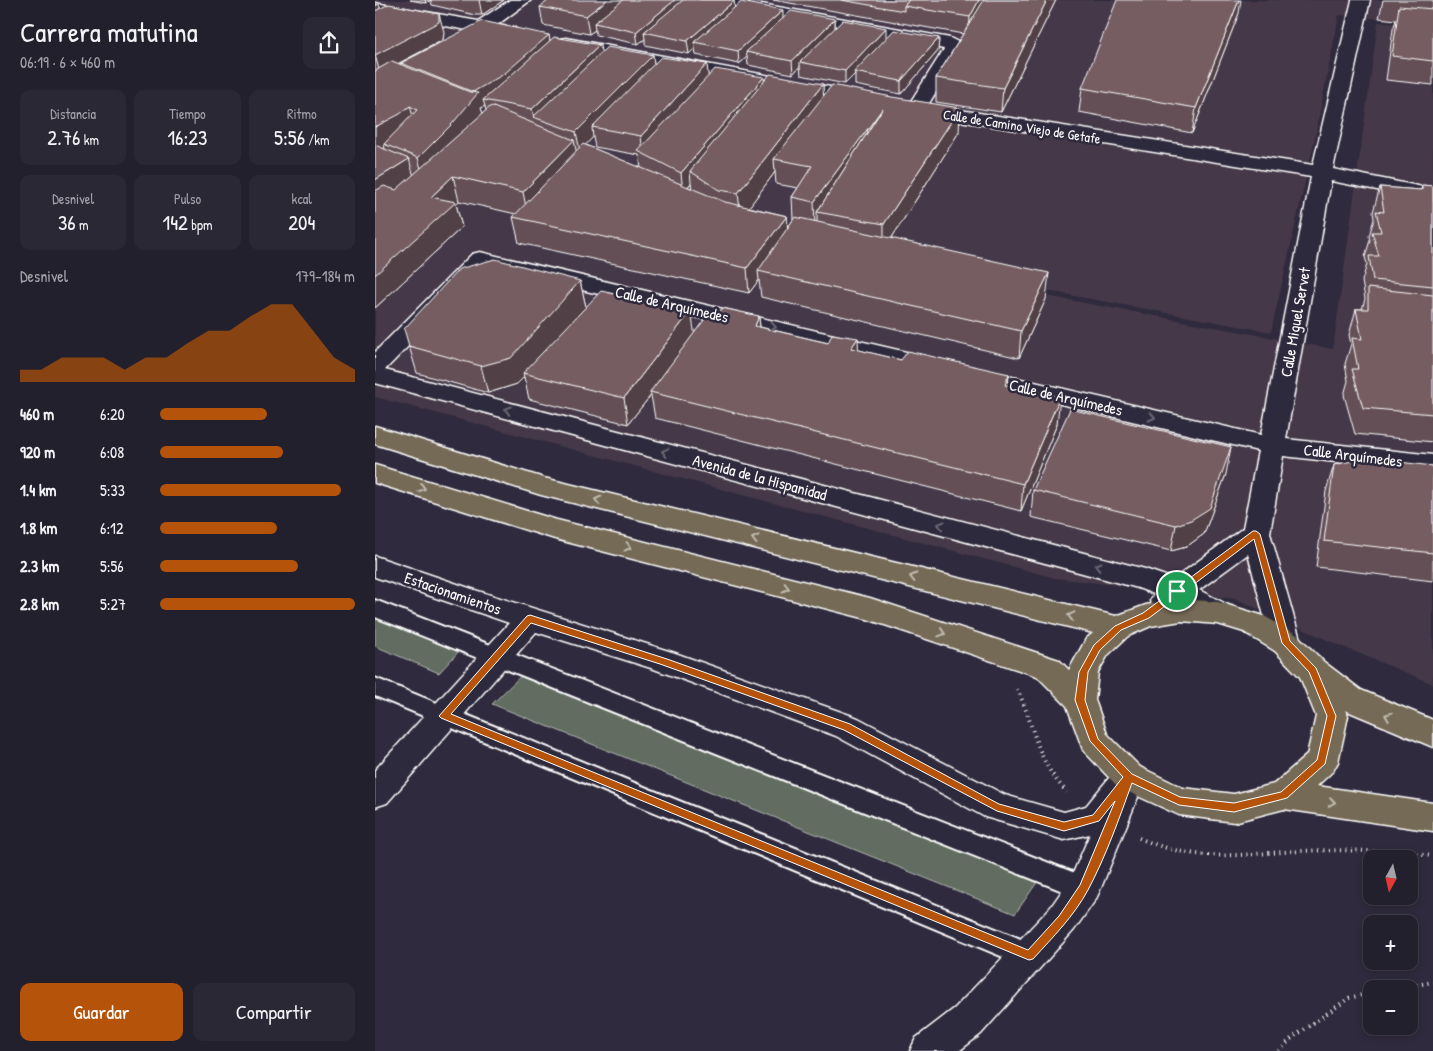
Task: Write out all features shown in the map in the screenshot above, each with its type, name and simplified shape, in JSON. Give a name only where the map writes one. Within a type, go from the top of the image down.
[{"type":"main road","points":[[375,435],[541,486],[1132,622]]},
{"type":"main road","points":[[375,474],[555,529],[870,609],[1048,668],[1080,700]]},
{"type":"main road","points":[[1433,734],[1350,699],[1313,670],[1286,643],[1254,624],[1218,613],[1181,610],[1132,622],[1097,648],[1083,672],[1080,700],[1094,741],[1129,777],[1179,801],[1234,808],[1284,796],[1433,817]]},
{"type":"main road","points":[[1284,796],[1322,762],[1332,716],[1313,670]]},
{"type":"street","points":[[458,41],[482,28],[522,0]]},
{"type":"street","points":[[710,0],[944,42],[954,47],[915,109]]},
{"type":"street","name":"Calle Miguel Servet","points":[[1286,643],[1256,534],[1322,173],[1361,0]]},
{"type":"street","points":[[375,8],[522,35]]},
{"type":"street","points":[[551,40],[877,102]]},
{"type":"street","name":"Calle de Camino Viejo de Getafe","points":[[896,105],[1322,173],[1433,195]]},
{"type":"street","name":"Calle de Arquímedes","points":[[375,366],[480,258],[1273,446]]},
{"type":"street","name":"Avenida de la Hispanidad","points":[[375,375],[1145,579],[1177,591],[1218,613]]},
{"type":"street","name":"Calle Arquímedes","points":[[1273,446],[1433,464]]},
{"type":"street","points":[[1132,622],[1256,534]]},
{"type":"street","name":"Estacionamientos","points":[[375,566],[530,619],[663,661],[847,727],[997,807],[1064,826],[1103,822]]},
{"type":"street","points":[[375,608],[1084,888]]},
{"type":"street","points":[[375,793],[530,619]]},
{"type":"street","points":[[375,687],[1029,955]]},
{"type":"street","points":[[929,1051],[968,1021],[1062,920],[1084,888],[1103,822],[1129,777]]},
{"type":"path","points":[[1015,685],[1027,708],[1036,746],[1061,786],[1103,822],[1168,850],[1202,855],[1231,856],[1282,852],[1338,851],[1406,852],[1433,856]]},
{"type":"path","points":[[1418,985],[1433,982]]},
{"type":"path","points":[[1279,1051],[1292,1038],[1349,998],[1363,995]]},
{"type":"shaded area","points":[[375,0],[1433,0],[1433,24],[1339,15],[1314,143],[1271,332],[1053,292],[725,220],[515,129],[375,214]]},
{"type":"shaded area","points":[[1378,22],[1433,27],[1433,684],[1336,644],[1236,599],[1055,578],[375,397],[375,217],[432,184],[722,222],[1047,296],[1333,349]]},
{"type":"green space","points":[[375,599],[471,638],[439,673],[375,646]]},
{"type":"green space","points":[[531,666],[1047,868],[1015,914],[492,704]]},
{"type":"building","points":[[549,0],[607,0],[586,16],[540,7]]},
{"type":"building","points":[[623,0],[675,0],[636,32],[594,23]]},
{"type":"building","points":[[683,0],[734,1],[687,41],[644,32]]},
{"type":"building","points":[[841,0],[909,0],[904,6],[904,11]]},
{"type":"building","points":[[909,0],[979,0],[970,17],[904,6]]},
{"type":"building","points":[[984,0],[1047,0],[1003,88],[936,78]]},
{"type":"building","points":[[1117,0],[1239,0],[1196,108],[1082,88]]},
{"type":"building","points":[[741,2],[783,10],[738,51],[694,42]]},
{"type":"building","points":[[389,4],[439,14],[439,22],[375,55],[375,11]]},
{"type":"building","points":[[1399,6],[1433,9],[1433,61],[1392,56]]},
{"type":"building","points":[[791,11],[835,19],[792,61],[746,52]]},
{"type":"building","points":[[843,20],[886,28],[845,71],[800,62]]},
{"type":"building","points":[[482,21],[549,35],[504,74],[473,92],[401,63]]},
{"type":"building","points":[[894,30],[939,38],[901,81],[854,72]]},
{"type":"building","points":[[554,37],[600,45],[532,109],[483,100]]},
{"type":"building","points":[[607,47],[653,55],[576,132],[533,117]]},
{"type":"building","points":[[661,57],[707,64],[641,136],[592,127]]},
{"type":"building","points":[[392,61],[470,92],[478,93],[452,124],[418,158],[384,144],[417,110],[410,106],[400,114],[375,127],[375,71]]},
{"type":"building","points":[[715,69],[764,77],[681,173],[638,151]]},
{"type":"building","points":[[770,74],[823,84],[738,193],[719,190],[690,171]]},
{"type":"building","points":[[832,85],[960,108],[884,224],[817,212],[883,108],[814,202],[792,197],[812,166],[774,159]]},
{"type":"building","points":[[491,106],[574,140],[523,192],[453,176],[431,197],[456,202],[375,275],[375,191],[384,186],[396,190]]},
{"type":"building","points":[[583,144],[725,202],[787,216],[747,268],[513,217]]},
{"type":"building","points":[[375,145],[409,159],[375,180]]},
{"type":"building","points":[[1422,185],[1433,186],[1433,286],[1373,280],[1369,256],[1379,256],[1372,232],[1381,232],[1376,211],[1384,212],[1380,187],[1422,190]]},
{"type":"building","points":[[795,217],[1049,273],[1021,331],[758,271]]},
{"type":"building","points":[[495,259],[580,281],[511,358],[481,366],[409,346],[404,329],[459,269]]},
{"type":"building","points":[[1368,288],[1433,295],[1433,414],[1363,408],[1352,369],[1358,369],[1352,338],[1362,339],[1356,309],[1368,309]]},
{"type":"building","points":[[601,291],[691,311],[624,398],[523,373]]},
{"type":"building","points":[[722,308],[759,316],[755,326],[828,343],[832,334],[858,338],[851,348],[901,360],[908,351],[1009,374],[1005,385],[1060,397],[1023,484],[650,392],[707,316],[717,317]]},
{"type":"building","points":[[1070,409],[1231,447],[1210,508],[1191,520],[1176,525],[1033,490]]},
{"type":"building","points":[[1365,458],[1433,466],[1433,553],[1324,541],[1334,465]]},
{"type":"route","points":[[1177,591],[1146,616],[1118,628],[1097,648],[1083,672],[1080,700],[1094,741],[1129,777],[1096,818],[1064,826],[997,807],[847,727],[663,661],[530,619],[444,716],[1029,955],[1062,920],[1084,888],[1111,827],[1129,777],[1179,801],[1234,808],[1284,796],[1322,762],[1332,716],[1313,670],[1286,643],[1256,534],[1177,591]]}]
